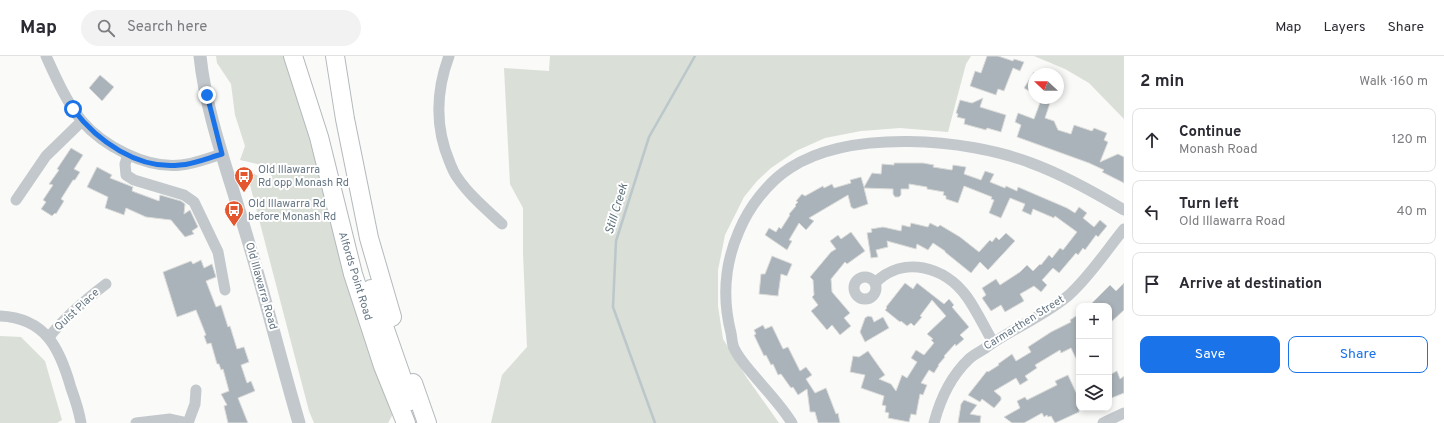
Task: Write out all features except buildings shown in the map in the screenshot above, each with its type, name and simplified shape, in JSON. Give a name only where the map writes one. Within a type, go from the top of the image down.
[{"type":"highway","name":"Alfords Point Road","points":[[293,56],[319,137],[353,274],[383,366],[406,423]]},
{"type":"highway","name":"Alfords Point Road","points":[[304,56],[368,281],[417,423]]},
{"type":"highway","points":[[335,56],[345,119],[369,238],[405,360],[427,423]]},
{"type":"street","points":[[46,56],[64,93],[82,121],[108,143],[128,155],[151,163],[166,166],[181,165],[222,154]]},
{"type":"street","name":"Old Illawarra Road","points":[[200,56],[207,95],[222,154],[299,423]]},
{"type":"street","points":[[450,56],[444,70],[439,98],[439,127],[445,152],[456,176],[472,196],[502,224]]},
{"type":"street","points":[[16,200],[46,156],[82,121]]},
{"type":"street","points":[[792,423],[743,362],[734,348],[726,315],[728,264],[744,219],[772,183],[790,168],[812,157],[844,148],[886,141],[944,143],[988,150],[1030,162],[1072,180],[1124,210]]},
{"type":"street","points":[[128,155],[125,164],[126,174],[134,180],[184,195],[194,202],[218,252],[225,290]]},
{"type":"street","name":"Carmarthen Street","points":[[934,423],[941,400],[953,379],[968,359],[993,342],[1039,316],[1069,294],[1086,278],[1124,229]]},
{"type":"street","points":[[875,283],[882,276],[896,269],[910,266],[924,268],[941,274],[954,282],[967,296],[993,342]]},
{"type":"street","name":"Quist Place","points":[[49,337],[57,326],[106,284]]},
{"type":"street","points":[[0,316],[17,318],[27,322],[49,337],[64,362],[81,423]]},
{"type":"street","points":[[136,423],[170,419],[188,423],[195,404],[196,390]]},
{"type":"street","points":[[1103,423],[1124,413]]},
{"type":"shaded area","points":[[216,56],[285,56],[311,134],[394,412],[388,423],[314,423],[309,411],[250,185],[250,172],[267,180],[272,177],[266,166],[240,160],[245,146],[235,115],[231,84],[217,63]]},
{"type":"shaded area","points":[[550,56],[971,56],[966,64],[948,132],[900,128],[861,131],[825,138],[796,151],[771,168],[757,181],[744,197],[725,235],[718,270],[718,306],[723,339],[747,378],[779,423],[491,423],[502,375],[527,347],[523,253],[523,208],[510,184],[504,68],[549,71]]},
{"type":"shaded area","points":[[1034,56],[1124,56],[1124,119],[1089,83],[1063,68]]},
{"type":"shaded area","points":[[0,336],[21,337],[45,361],[62,420],[57,423],[0,423]]},
{"type":"waterway","name":"Still Creek","points":[[655,423],[613,307],[616,241],[649,137],[695,56]]},
{"type":"place","name":"Old Illawarra Rd opp Monash Rd","points":[[244,193]]},
{"type":"place","name":"Old Illawarra Rd before Monash Rd","points":[[234,227]]},
{"type":"route","points":[[73,109],[82,121],[97,134],[108,143],[128,155],[151,163],[166,166],[181,165],[222,154],[207,95]]}]
